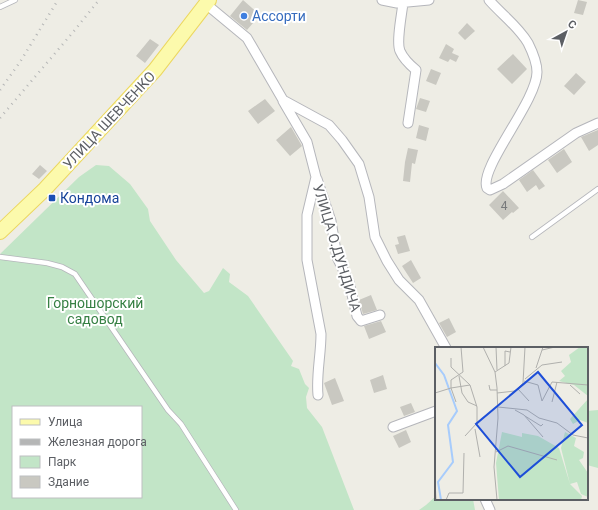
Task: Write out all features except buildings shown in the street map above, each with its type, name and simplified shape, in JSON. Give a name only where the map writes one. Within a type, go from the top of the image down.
[{"type":"main road","name":"УЛИЦА ШЕВЧЕНКО","points":[[0,232],[45,188],[155,70],[208,2]]},
{"type":"street","points":[[382,0],[397,3],[429,0]]},
{"type":"street","points":[[489,0],[504,14],[528,43],[535,62],[537,73],[532,91],[498,151],[485,180],[485,185],[490,190],[503,184],[576,133],[598,123]]},
{"type":"street","name":"УЛИЦА О.ДУНДИЧА","points":[[208,2],[247,38],[307,142],[316,176],[331,221],[337,257],[349,282],[357,316],[360,321],[380,315]]},
{"type":"street","points":[[403,3],[399,35],[399,50],[416,70],[408,123]]},
{"type":"street","points":[[283,100],[330,125],[359,164],[369,197],[375,237],[399,280],[419,300],[445,347]]},
{"type":"street","name":"УЛИЦА О.ДУНДИЧА","points":[[316,176],[307,215],[307,260],[321,345],[317,381],[318,395]]},
{"type":"street","points":[[393,427],[435,411]]},
{"type":"street","points":[[485,500],[490,510]]},
{"type":"lane","points":[[0,7],[15,0]]},
{"type":"lane","points":[[532,237],[598,189]]},
{"type":"lane","points":[[0,257],[47,263],[62,267],[75,274],[168,410],[181,424],[236,510]]},
{"type":"green space","name":"Горношорский садовод","points":[[96,165],[109,166],[130,184],[148,209],[150,221],[176,260],[204,293],[209,291],[223,268],[230,274],[229,282],[248,296],[293,361],[291,366],[299,369],[305,384],[309,388],[306,397],[307,408],[322,427],[354,510],[0,510],[0,254],[79,177]]},
{"type":"green space","points":[[598,410],[598,468],[588,465],[588,411]]},
{"type":"green space","points":[[435,497],[435,500],[473,500],[475,510],[419,510]]},
{"type":"railway","points":[[0,90],[20,62],[58,0]]},
{"type":"railway","points":[[0,118],[99,0]]},
{"type":"place","name":"Ассорти","points":[[244,16]]},
{"type":"place","name":"Кондома","points":[[52,198]]}]
